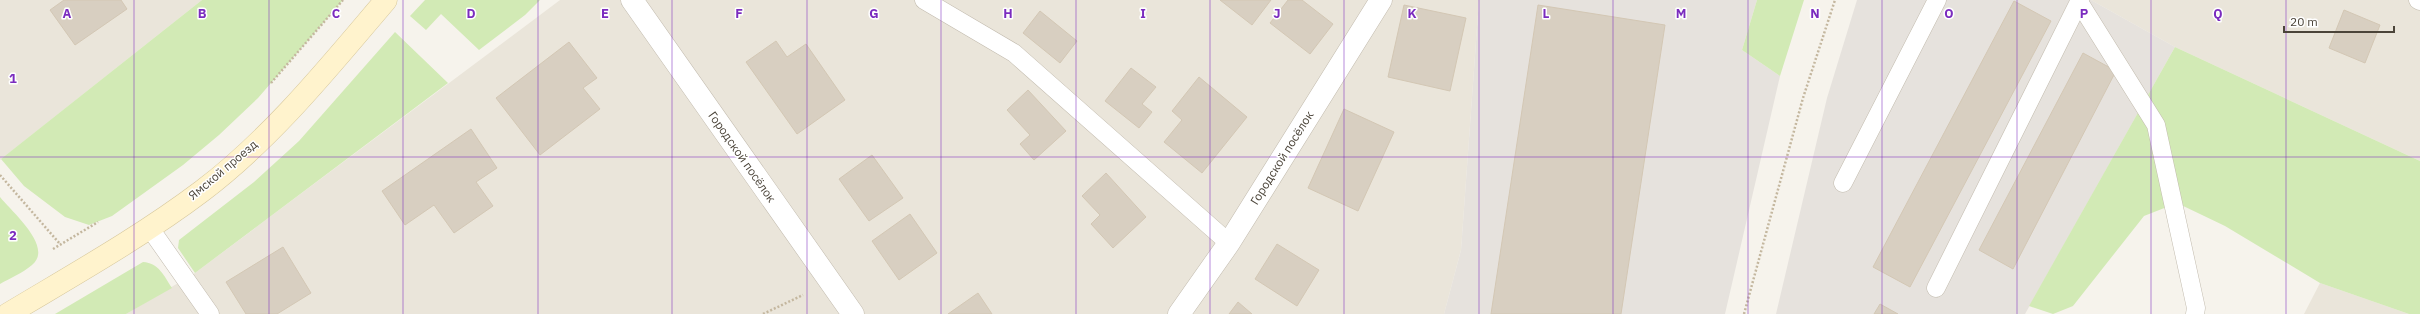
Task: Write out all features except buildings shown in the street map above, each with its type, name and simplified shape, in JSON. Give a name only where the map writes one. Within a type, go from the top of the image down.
[{"type":"main road","name":"Ямской проезд","points":[[8,314],[149,227],[202,191],[278,123],[325,72],[386,0]]},
{"type":"street","name":"Городской посёлок","points":[[632,0],[853,314]]},
{"type":"street","name":"Городской посёлок","points":[[1179,314],[1229,244],[1381,0]]},
{"type":"lane","points":[[924,0],[1014,53],[1229,244]]},
{"type":"lane","points":[[1843,183],[1937,0]]},
{"type":"lane","points":[[1936,288],[2080,1]]},
{"type":"lane","points":[[2080,1],[2156,125],[2194,300],[2195,314]]},
{"type":"lane","points":[[149,227],[210,314]]},
{"type":"path","points":[[268,86],[343,0]]},
{"type":"path","points":[[1744,314],[1803,98],[1835,0]]},
{"type":"path","points":[[0,175],[82,269]]},
{"type":"path","points":[[49,252],[89,226],[100,221]]},
{"type":"path","points":[[764,314],[831,282]]},
{"type":"shaded area","points":[[0,0],[202,0],[0,160]]},
{"type":"shaded area","points":[[560,0],[1479,0],[1461,250],[1444,314],[126,314],[195,273]]},
{"type":"shaded area","points":[[1479,0],[1757,0],[1742,50],[1780,76],[1725,314],[1444,314],[1461,250]]},
{"type":"shaded area","points":[[1857,0],[2091,0],[2175,47],[2025,314],[1776,314],[1827,98]]},
{"type":"shaded area","points":[[2091,0],[2420,0],[2420,161],[2175,47]]},
{"type":"shaded area","points":[[2320,283],[2409,314],[2304,314]]},
{"type":"green space","points":[[202,0],[343,0],[258,98],[219,135],[183,165],[112,216],[89,225],[65,217],[24,186],[1,159]]},
{"type":"green space","points":[[425,0],[540,0],[525,15],[479,50],[441,14],[426,30],[410,16]]},
{"type":"green space","points":[[1757,0],[1804,0],[1780,76],[1742,50]]},
{"type":"green space","points":[[395,32],[448,83],[195,273],[178,248],[179,240],[254,182],[299,141]]},
{"type":"green space","points":[[2175,47],[2420,161],[2420,314],[2409,314],[2320,283],[2225,226],[2177,203],[2144,216],[2073,306],[2053,314],[2029,306]]},
{"type":"green space","points":[[0,197],[29,230],[38,249],[37,258],[32,265],[21,273],[0,284]]},
{"type":"green space","points":[[143,262],[149,263],[157,268],[164,275],[172,288],[126,314],[55,314]]}]
